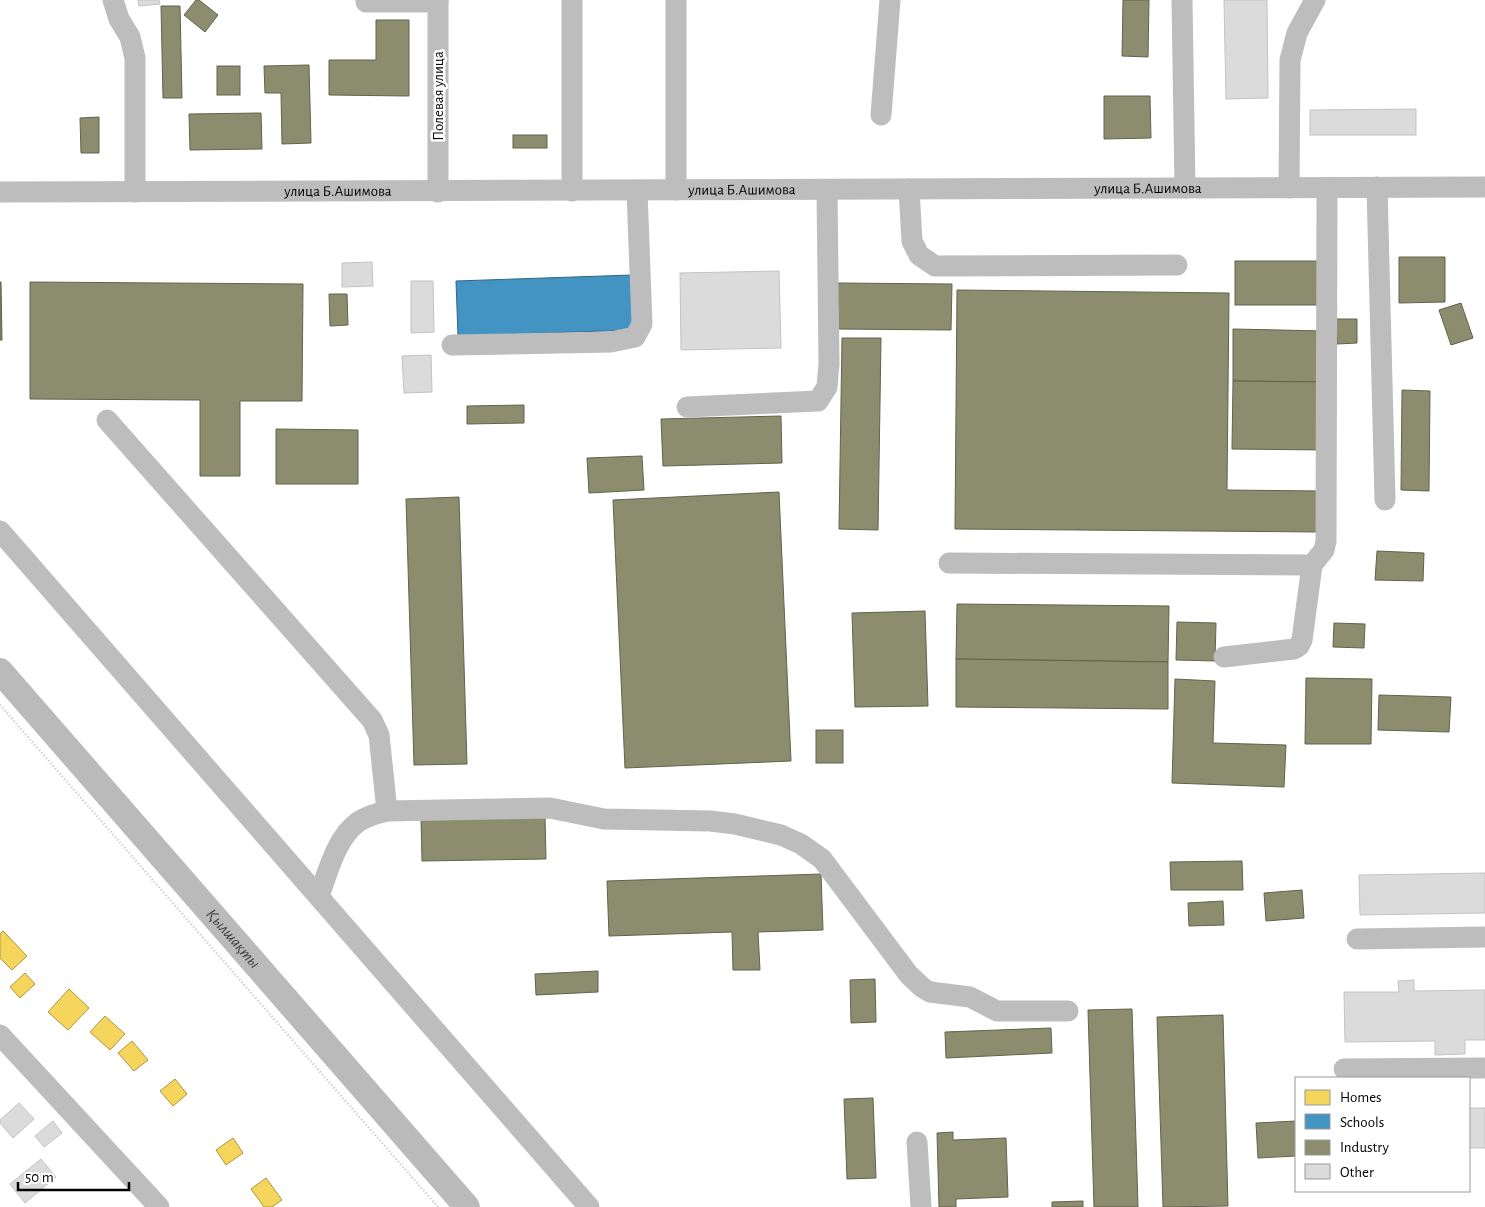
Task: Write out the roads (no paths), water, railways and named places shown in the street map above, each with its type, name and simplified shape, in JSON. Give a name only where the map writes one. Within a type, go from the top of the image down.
[{"type":"street","points":[[113,0],[119,19],[130,37],[135,58],[135,192]]},
{"type":"street","points":[[572,0],[572,191]]},
{"type":"street","points":[[676,0],[676,190]]},
{"type":"street","points":[[881,116],[890,0]]},
{"type":"street","points":[[1182,0],[1185,188]]},
{"type":"street","points":[[1289,188],[1290,60],[1297,33],[1315,0]]},
{"type":"street","points":[[366,2],[438,1]]},
{"type":"street","name":"Полевая улица","points":[[438,1],[438,192]]},
{"type":"street","points":[[1377,187],[1385,500]]},
{"type":"street","name":"улица Б.Ашимова","points":[[0,192],[1485,187]]},
{"type":"street","points":[[1224,657],[1294,649],[1299,646],[1303,634],[1312,565],[1324,550],[1326,541],[1327,188]]},
{"type":"street","points":[[909,189],[912,241],[919,255],[935,266],[1177,265]]},
{"type":"street","points":[[687,407],[818,402],[827,388],[829,364],[827,190]]},
{"type":"street","points":[[452,344],[611,342],[635,337],[642,324],[637,191]]},
{"type":"street","points":[[107,420],[372,720],[379,735],[387,811]]},
{"type":"street","points":[[0,531],[589,1207]]},
{"type":"street","points":[[950,563],[1312,565]]},
{"type":"street","points":[[319,896],[339,847],[348,833],[363,819],[387,811],[550,808],[604,819],[710,821],[735,824],[781,836],[801,844],[822,859],[909,975],[923,988],[937,994],[961,995],[997,1011],[1068,1011]]},
{"type":"street","points":[[1358,939],[1485,937]]},
{"type":"street","points":[[0,1035],[159,1207]]},
{"type":"street","points":[[1344,1069],[1485,1068]]},
{"type":"street","points":[[917,1142],[920,1207]]},
{"type":"waterway","name":"Қылшақты","points":[[0,671],[467,1207]]}]
